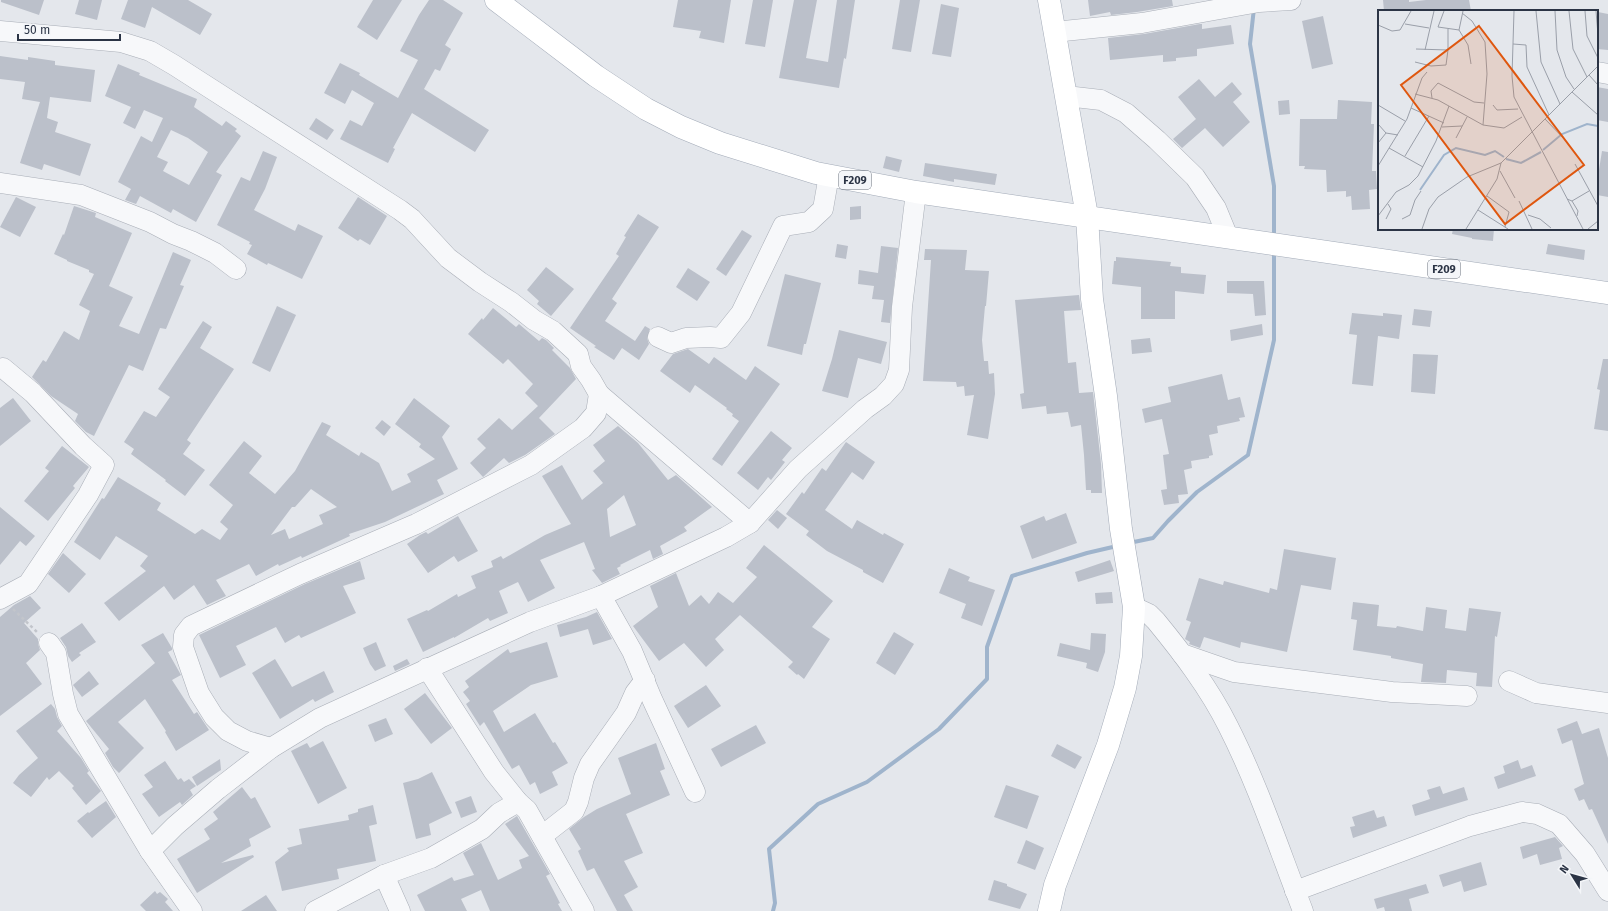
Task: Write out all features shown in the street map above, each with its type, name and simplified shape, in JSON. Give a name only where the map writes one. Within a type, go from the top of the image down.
[{"type":"main road","name":"F209","points":[[496,0],[596,76],[646,109],[681,127],[720,143],[816,173],[916,192],[1608,293]]},
{"type":"main road","points":[[1049,0],[1087,216],[1092,299],[1106,396],[1121,529],[1134,607],[1131,656],[1125,688],[1108,745],[1055,885],[1049,911]]},
{"type":"street","points":[[1054,32],[1142,24],[1259,2],[1291,0]]},
{"type":"street","points":[[0,31],[121,42],[150,51],[174,64],[400,210],[412,219],[448,258],[553,332],[578,354],[581,366],[599,394],[750,523]]},
{"type":"street","points":[[1598,72],[1608,74]]},
{"type":"street","points":[[1066,96],[1101,100],[1126,113],[1157,140],[1195,177],[1216,208],[1228,237]]},
{"type":"street","points":[[658,337],[671,343],[686,338],[721,338],[741,312],[783,226],[809,222],[823,209],[829,176]]},
{"type":"street","points":[[0,183],[80,195],[150,222],[173,234],[191,241],[215,253],[236,269]]},
{"type":"street","points":[[150,851],[175,826],[218,789],[271,748],[320,718],[530,622],[601,596],[726,537],[750,523],[798,470],[865,409],[883,396],[894,384],[899,370],[902,307],[916,192]]},
{"type":"street","points":[[1,369],[33,393],[82,446],[104,465],[88,495],[28,584],[1,598]]},
{"type":"street","points":[[271,748],[248,741],[228,731],[214,717],[199,693],[183,647],[184,635],[191,626],[300,574],[416,524],[531,465],[583,428],[596,413],[599,394]]},
{"type":"street","points":[[601,596],[632,650],[695,792]]},
{"type":"street","points":[[1134,607],[1149,614],[1156,621],[1195,670],[1227,724],[1255,784],[1303,911]]},
{"type":"street","points":[[49,644],[56,653],[62,694],[68,714],[150,851],[192,911]]},
{"type":"street","points":[[1182,654],[1234,672],[1392,692],[1467,696]]},
{"type":"street","points":[[427,668],[494,772],[518,802],[527,810],[584,911]]},
{"type":"street","points":[[542,836],[574,811],[590,764],[626,713],[635,693],[644,680]]},
{"type":"street","points":[[1509,681],[1536,693],[1608,703]]},
{"type":"street","points":[[316,911],[384,875],[431,858],[482,829],[499,812],[518,802]]},
{"type":"street","points":[[1295,891],[1470,826],[1522,812],[1537,814],[1559,824],[1585,854],[1608,891]]},
{"type":"street","points":[[384,875],[400,911]]},
{"type":"path","points":[[1,598],[49,644]]},
{"type":"building","points":[[1,0],[44,0],[39,15],[1,2]]},
{"type":"building","points":[[79,0],[102,0],[97,20],[75,14]]},
{"type":"building","points":[[128,0],[188,0],[212,14],[200,35],[152,7],[145,28],[121,19]]},
{"type":"building","points":[[373,0],[402,0],[377,40],[357,27]]},
{"type":"building","points":[[429,0],[443,0],[463,13],[445,45],[451,49],[440,71],[435,69],[424,89],[489,130],[475,152],[412,113],[393,148],[395,149],[388,163],[340,139],[350,120],[362,126],[374,103],[352,90],[345,104],[324,93],[340,63],[360,73],[359,75],[398,98],[418,60],[400,51],[419,15]]},
{"type":"building","points":[[678,0],[731,0],[724,43],[699,38],[701,31],[673,27]]},
{"type":"building","points":[[753,0],[773,0],[765,47],[745,44]]},
{"type":"building","points":[[794,0],[817,0],[806,58],[828,62],[837,0],[855,0],[846,59],[844,58],[839,88],[779,78]]},
{"type":"building","points":[[900,0],[920,0],[911,52],[892,49]]},
{"type":"building","points":[[1088,0],[1172,0],[1173,6],[1137,12],[1111,15],[1110,12],[1090,16]]},
{"type":"building","points":[[1383,0],[1409,0],[1409,2],[1426,0],[1469,0],[1471,10],[1384,10]]},
{"type":"building","points":[[941,4],[959,8],[951,57],[932,54]]},
{"type":"building","points":[[1598,12],[1608,14],[1608,50],[1598,49]]},
{"type":"building","points":[[1323,16],[1333,64],[1312,69],[1302,21]]},
{"type":"building","points":[[1202,24],[1202,29],[1231,25],[1234,44],[1197,49],[1197,56],[1176,58],[1176,61],[1163,62],[1163,55],[1110,60],[1108,38],[1144,34]]},
{"type":"building","points":[[0,56],[28,60],[28,57],[55,61],[55,65],[95,70],[91,102],[50,97],[47,118],[58,122],[55,132],[91,144],[80,176],[44,164],[42,170],[20,163],[40,102],[22,99],[25,82],[0,79]]},
{"type":"building","points":[[118,64],[140,73],[139,75],[197,99],[194,107],[222,126],[226,121],[237,129],[235,131],[241,136],[216,172],[222,175],[196,222],[173,209],[171,213],[140,196],[136,204],[125,200],[131,189],[118,182],[141,136],[152,142],[163,118],[144,110],[135,129],[123,123],[131,107],[105,96]],"holes":[[[171,130],[188,138],[208,152],[189,185],[163,171],[168,162],[157,157]]]},
{"type":"building","points":[[1199,79],[1215,97],[1232,82],[1242,94],[1233,102],[1250,122],[1223,147],[1205,128],[1182,148],[1173,139],[1196,119],[1178,97]]},
{"type":"building","points":[[1598,87],[1608,89],[1608,122],[1598,120]]},
{"type":"building","points":[[1289,100],[1290,114],[1279,115],[1278,101]]},
{"type":"building","points":[[1338,100],[1372,102],[1371,124],[1374,124],[1372,171],[1376,171],[1377,189],[1369,190],[1370,209],[1352,210],[1351,196],[1346,197],[1346,191],[1327,192],[1326,170],[1304,169],[1305,166],[1299,166],[1300,119],[1337,119]]},
{"type":"building","points":[[316,118],[334,130],[327,140],[309,129]]},
{"type":"building","points":[[263,151],[277,157],[265,189],[254,210],[295,231],[298,224],[323,236],[302,279],[268,263],[267,265],[247,254],[252,245],[249,244],[250,242],[217,225],[241,177],[250,181]]},
{"type":"building","points":[[1602,151],[1608,152],[1608,197],[1598,195],[1598,176]]},
{"type":"building","points":[[886,156],[902,160],[899,172],[883,168]]},
{"type":"building","points":[[925,163],[997,174],[995,185],[954,179],[954,182],[923,176]]},
{"type":"building","points":[[16,197],[36,207],[20,237],[0,227]]},
{"type":"building","points":[[358,197],[387,216],[370,245],[360,239],[358,241],[338,228]]},
{"type":"building","points":[[74,206],[96,213],[95,217],[132,233],[109,286],[133,297],[119,326],[139,334],[173,252],[191,260],[180,285],[184,286],[166,329],[160,328],[143,371],[129,365],[94,436],[86,432],[75,421],[78,414],[51,396],[32,377],[43,360],[46,362],[64,331],[79,340],[90,311],[79,305],[94,274],[89,272],[89,270],[54,254],[63,234],[64,235]]},
{"type":"building","points":[[861,206],[861,219],[850,220],[850,207]]},
{"type":"building","points":[[638,214],[659,227],[612,299],[617,303],[605,321],[635,341],[645,326],[650,329],[647,338],[649,344],[639,360],[622,348],[614,360],[594,347],[596,346],[570,328],[619,256],[616,254],[626,237],[624,236]]},
{"type":"building","points":[[742,230],[752,236],[726,276],[716,269]]},
{"type":"building","points":[[1453,230],[1494,230],[1493,241],[1472,239],[1452,234]]},
{"type":"building","points":[[837,244],[848,246],[846,259],[835,257]]},
{"type":"building","points":[[1548,244],[1585,250],[1584,260],[1546,254]]},
{"type":"building","points":[[881,246],[898,248],[890,323],[881,322],[884,300],[872,299],[874,286],[858,284],[859,270],[878,273]]},
{"type":"building","points":[[925,249],[967,250],[965,270],[989,271],[982,340],[984,361],[988,361],[989,374],[994,373],[995,394],[988,439],[967,435],[974,395],[965,396],[964,386],[957,387],[956,382],[923,381],[931,260],[924,260]]},
{"type":"building","points":[[1116,257],[1171,262],[1170,266],[1181,267],[1181,273],[1206,275],[1204,294],[1175,291],[1175,319],[1141,319],[1141,287],[1112,284],[1114,261],[1116,261]]},
{"type":"building","points":[[546,267],[574,289],[551,316],[537,304],[539,301],[527,290]]},
{"type":"building","points":[[688,268],[710,282],[697,301],[676,287]]},
{"type":"building","points":[[785,274],[821,283],[802,355],[767,346]]},
{"type":"building","points":[[1227,281],[1264,281],[1266,315],[1255,316],[1253,294],[1227,293]]},
{"type":"building","points":[[1079,295],[1081,310],[1064,311],[1068,363],[1076,362],[1079,393],[1093,392],[1101,464],[1102,493],[1091,493],[1091,490],[1086,490],[1081,425],[1071,427],[1068,412],[1047,414],[1046,406],[1022,409],[1020,394],[1024,393],[1015,300]]},
{"type":"building","points":[[277,306],[296,315],[270,372],[252,363]]},
{"type":"building","points":[[493,308],[516,327],[519,324],[539,341],[542,338],[546,340],[554,348],[552,350],[570,368],[576,379],[539,418],[555,434],[525,455],[509,463],[504,458],[483,477],[470,463],[486,448],[477,439],[499,418],[512,430],[538,406],[525,393],[533,384],[508,359],[503,364],[468,334]]},
{"type":"building","points":[[1414,309],[1432,311],[1430,327],[1412,325]]},
{"type":"building","points":[[1352,313],[1383,316],[1383,313],[1402,315],[1399,339],[1378,336],[1373,386],[1352,384],[1357,335],[1349,334]]},
{"type":"building","points":[[203,321],[212,327],[200,348],[234,369],[187,440],[191,443],[183,454],[205,470],[185,496],[131,454],[134,449],[124,442],[144,411],[156,417],[170,397],[158,389]]},
{"type":"building","points":[[1262,324],[1263,335],[1231,341],[1230,330]]},
{"type":"building","points":[[839,330],[887,342],[881,364],[858,358],[848,398],[822,391]]},
{"type":"building","points":[[1150,338],[1152,352],[1132,354],[1131,340]]},
{"type":"building","points":[[688,349],[709,364],[714,357],[746,380],[755,366],[780,384],[722,466],[712,459],[739,421],[732,416],[733,414],[726,409],[727,408],[695,385],[690,393],[660,371],[673,354]]},
{"type":"building","points":[[1413,354],[1438,355],[1435,394],[1411,392]]},
{"type":"building","points":[[1603,359],[1608,359],[1608,431],[1594,429],[1600,390],[1597,389]]},
{"type":"building","points":[[1222,374],[1228,400],[1240,397],[1245,417],[1239,418],[1240,421],[1217,426],[1218,433],[1209,435],[1213,455],[1209,456],[1209,458],[1191,461],[1192,468],[1184,470],[1188,494],[1178,495],[1179,503],[1164,505],[1161,490],[1167,489],[1163,455],[1169,454],[1162,419],[1145,423],[1142,409],[1171,402],[1168,387]]},
{"type":"building","points":[[13,398],[31,421],[0,446],[0,408]]},
{"type":"building","points":[[414,398],[450,426],[442,437],[458,469],[437,480],[444,494],[385,522],[349,534],[350,536],[302,558],[301,556],[279,566],[278,564],[256,576],[249,564],[216,580],[226,596],[207,605],[194,585],[174,600],[164,586],[119,621],[104,603],[146,571],[140,566],[148,556],[116,536],[100,560],[74,542],[102,498],[104,499],[118,477],[161,503],[157,510],[195,534],[202,529],[220,540],[228,529],[220,522],[233,505],[209,485],[244,441],[262,456],[249,473],[275,494],[295,471],[322,422],[331,426],[326,435],[359,456],[361,452],[379,463],[392,491],[411,482],[407,474],[435,459],[419,447],[421,444],[395,424]],"holes":[[[311,489],[337,507],[319,515],[323,524],[289,539],[285,529],[271,535],[292,507],[295,507]]]},
{"type":"building","points":[[382,420],[391,427],[384,436],[375,428]]},
{"type":"building","points":[[618,426],[638,443],[668,480],[676,475],[712,507],[684,527],[687,531],[660,546],[663,554],[653,559],[650,550],[620,565],[621,566],[617,568],[620,574],[602,583],[592,570],[595,569],[584,542],[540,560],[555,588],[528,602],[518,582],[499,591],[508,613],[490,621],[488,618],[454,638],[423,652],[407,619],[427,610],[428,611],[457,594],[458,597],[476,588],[471,576],[493,567],[491,561],[501,556],[503,559],[545,535],[571,524],[542,476],[562,465],[582,500],[603,483],[593,471],[605,461],[593,445]],"holes":[[[624,495],[636,525],[610,537],[607,509]]]},
{"type":"building","points":[[771,431],[792,448],[782,460],[785,462],[771,480],[768,477],[758,490],[737,473]]},
{"type":"building","points":[[846,442],[875,462],[863,480],[852,472],[825,510],[852,529],[857,520],[883,535],[884,533],[904,544],[883,583],[863,572],[863,570],[827,551],[806,535],[809,531],[786,514],[802,492],[804,494],[822,468],[826,471]]},
{"type":"building","points":[[62,446],[89,467],[73,486],[75,488],[48,521],[24,501],[49,471],[45,468]]},
{"type":"building","points":[[0,507],[35,536],[26,546],[20,541],[0,565]]},
{"type":"building","points":[[777,510],[787,518],[778,529],[768,520]]},
{"type":"building","points":[[1066,513],[1077,543],[1032,559],[1020,526],[1044,516],[1046,521]]},
{"type":"building","points":[[458,516],[478,551],[458,562],[454,556],[428,573],[407,544],[420,535],[426,532],[428,534]]},
{"type":"building","points":[[764,545],[833,601],[812,627],[830,639],[804,679],[788,667],[793,662],[740,615],[715,639],[724,650],[706,667],[684,643],[659,661],[633,626],[658,607],[650,586],[676,573],[689,606],[701,595],[709,604],[718,592],[733,603],[757,577],[746,568]]},
{"type":"building","points":[[1284,549],[1336,558],[1331,590],[1301,585],[1287,652],[1241,642],[1240,648],[1204,637],[1200,648],[1189,644],[1190,642],[1185,639],[1191,622],[1186,620],[1199,578],[1223,585],[1224,581],[1269,593],[1270,588],[1277,590]]},
{"type":"building","points":[[63,553],[86,574],[69,593],[48,574]]},
{"type":"building","points":[[1110,560],[1114,571],[1078,582],[1075,572]]},
{"type":"building","points":[[360,561],[365,579],[343,586],[356,613],[301,638],[299,635],[285,643],[276,627],[236,646],[246,665],[220,678],[199,635],[305,584]]},
{"type":"building","points":[[949,568],[970,577],[968,581],[995,590],[982,626],[961,618],[966,604],[939,593]]},
{"type":"building","points":[[1112,592],[1113,603],[1096,604],[1095,593]]},
{"type":"building","points":[[30,596],[41,608],[24,623],[38,639],[40,650],[26,663],[42,684],[0,716],[0,617],[14,605]]},
{"type":"building","points":[[1353,602],[1379,605],[1377,626],[1396,628],[1397,626],[1423,631],[1426,607],[1447,610],[1445,628],[1466,631],[1469,608],[1501,612],[1497,637],[1495,636],[1492,687],[1476,686],[1477,673],[1447,670],[1446,683],[1421,682],[1423,664],[1391,658],[1391,656],[1353,650],[1357,620],[1351,619]]},
{"type":"building","points":[[597,612],[612,639],[593,645],[588,629],[560,637],[557,625],[586,617]]},
{"type":"building","points":[[82,623],[96,642],[79,653],[81,655],[72,662],[68,656],[66,647],[60,638]]},
{"type":"building","points":[[894,632],[914,644],[895,675],[876,663]]},
{"type":"building","points":[[163,633],[172,648],[172,650],[168,652],[181,675],[172,680],[194,714],[197,712],[209,730],[176,751],[165,732],[166,731],[145,699],[118,722],[144,748],[119,773],[113,767],[105,753],[109,749],[86,721],[155,663],[141,645]]},
{"type":"building","points":[[1091,633],[1106,634],[1105,652],[1098,672],[1086,668],[1087,663],[1057,656],[1060,643],[1090,650]]},
{"type":"building","points":[[376,642],[386,666],[375,671],[363,648]]},
{"type":"building","points":[[547,642],[558,677],[531,685],[493,711],[504,732],[535,713],[553,743],[555,742],[568,763],[552,772],[558,785],[540,794],[535,782],[530,785],[519,765],[512,769],[484,722],[480,726],[466,704],[470,701],[463,692],[469,687],[465,681],[508,649],[510,653]]},
{"type":"building","points":[[275,659],[292,687],[324,671],[334,692],[315,702],[313,699],[280,719],[252,673]]},
{"type":"building","points":[[407,659],[410,664],[395,671],[393,666]]},
{"type":"building","points":[[89,671],[99,684],[82,697],[73,685]]},
{"type":"building","points":[[706,685],[721,706],[688,728],[674,706]]},
{"type":"building","points":[[425,693],[452,728],[431,744],[404,709]]},
{"type":"building","points":[[51,704],[55,709],[62,726],[57,731],[81,758],[89,771],[87,773],[101,791],[86,805],[72,788],[74,786],[59,771],[49,780],[47,777],[31,797],[13,783],[19,775],[38,758],[16,731]]},
{"type":"building","points":[[386,718],[393,734],[375,742],[368,725]]},
{"type":"building","points":[[1577,721],[1582,734],[1599,728],[1608,758],[1608,844],[1592,809],[1589,810],[1584,799],[1579,801],[1574,789],[1584,784],[1572,740],[1562,744],[1557,729]]},
{"type":"building","points":[[756,725],[766,743],[721,767],[711,749]]},
{"type":"building","points":[[323,741],[347,788],[318,804],[291,751],[307,743],[310,748]]},
{"type":"building","points":[[656,743],[665,769],[660,771],[670,795],[626,814],[643,853],[624,861],[638,887],[624,895],[633,911],[617,911],[594,868],[587,871],[578,851],[581,849],[569,829],[597,809],[631,794],[618,758]]},
{"type":"building","points":[[1057,744],[1082,757],[1075,769],[1051,756]]},
{"type":"building","points":[[220,759],[221,770],[197,786],[192,777]]},
{"type":"building","points":[[1518,760],[1521,769],[1532,765],[1536,776],[1498,789],[1494,777],[1505,773],[1503,766]]},
{"type":"building","points":[[165,761],[178,780],[181,778],[184,782],[189,779],[196,786],[190,790],[193,795],[182,805],[180,802],[159,817],[142,794],[153,787],[144,775]]},
{"type":"building","points":[[432,772],[452,813],[429,824],[431,835],[416,839],[403,783],[418,779]]},
{"type":"building","points":[[1006,785],[1039,796],[1027,829],[994,817]]},
{"type":"building","points":[[1440,786],[1443,794],[1464,787],[1468,800],[1415,816],[1412,805],[1430,799],[1427,790]]},
{"type":"building","points":[[242,787],[251,799],[255,797],[271,827],[249,839],[251,846],[221,863],[253,855],[254,857],[197,893],[177,859],[210,839],[204,829],[218,819],[213,812]]},
{"type":"building","points":[[471,796],[477,812],[461,818],[455,802]]},
{"type":"building","points":[[106,801],[116,817],[92,838],[77,821]]},
{"type":"building","points":[[373,805],[377,824],[369,826],[376,861],[337,869],[339,879],[282,891],[275,862],[289,851],[287,848],[302,844],[299,829],[349,820],[348,815],[358,812],[358,809]]},
{"type":"building","points":[[1374,810],[1377,818],[1384,816],[1387,826],[1353,838],[1350,827],[1355,826],[1352,817]]},
{"type":"building","points":[[517,816],[550,874],[546,876],[560,903],[558,904],[562,911],[490,911],[481,890],[461,899],[467,911],[425,911],[417,895],[452,877],[454,881],[474,875],[463,853],[481,843],[498,880],[522,868],[519,860],[529,856],[505,824]]},
{"type":"building","points":[[1555,837],[1563,846],[1559,848],[1562,859],[1540,865],[1537,854],[1523,859],[1520,847]]},
{"type":"building","points":[[1026,840],[1044,848],[1035,870],[1017,863]]},
{"type":"building","points":[[1481,862],[1487,885],[1464,892],[1461,881],[1443,887],[1439,875]]},
{"type":"building","points":[[994,880],[1007,884],[1007,886],[1027,894],[1020,909],[988,900]]},
{"type":"building","points":[[1426,884],[1429,893],[1409,899],[1412,911],[1385,911],[1384,907],[1377,909],[1374,899]]},
{"type":"building","points":[[155,891],[157,894],[160,892],[168,899],[165,902],[173,911],[146,911],[140,905]]},
{"type":"building","points":[[266,895],[277,911],[241,911]]},
{"type":"waterway","points":[[1254,8],[1250,44],[1274,186],[1274,237]]},
{"type":"waterway","points":[[1129,543],[1153,538],[1197,492],[1248,455],[1274,340],[1274,250]]},
{"type":"waterway","points":[[773,911],[775,903],[769,849],[818,804],[867,782],[939,729],[987,679],[987,647],[1012,576],[1087,553],[1117,546]]}]
